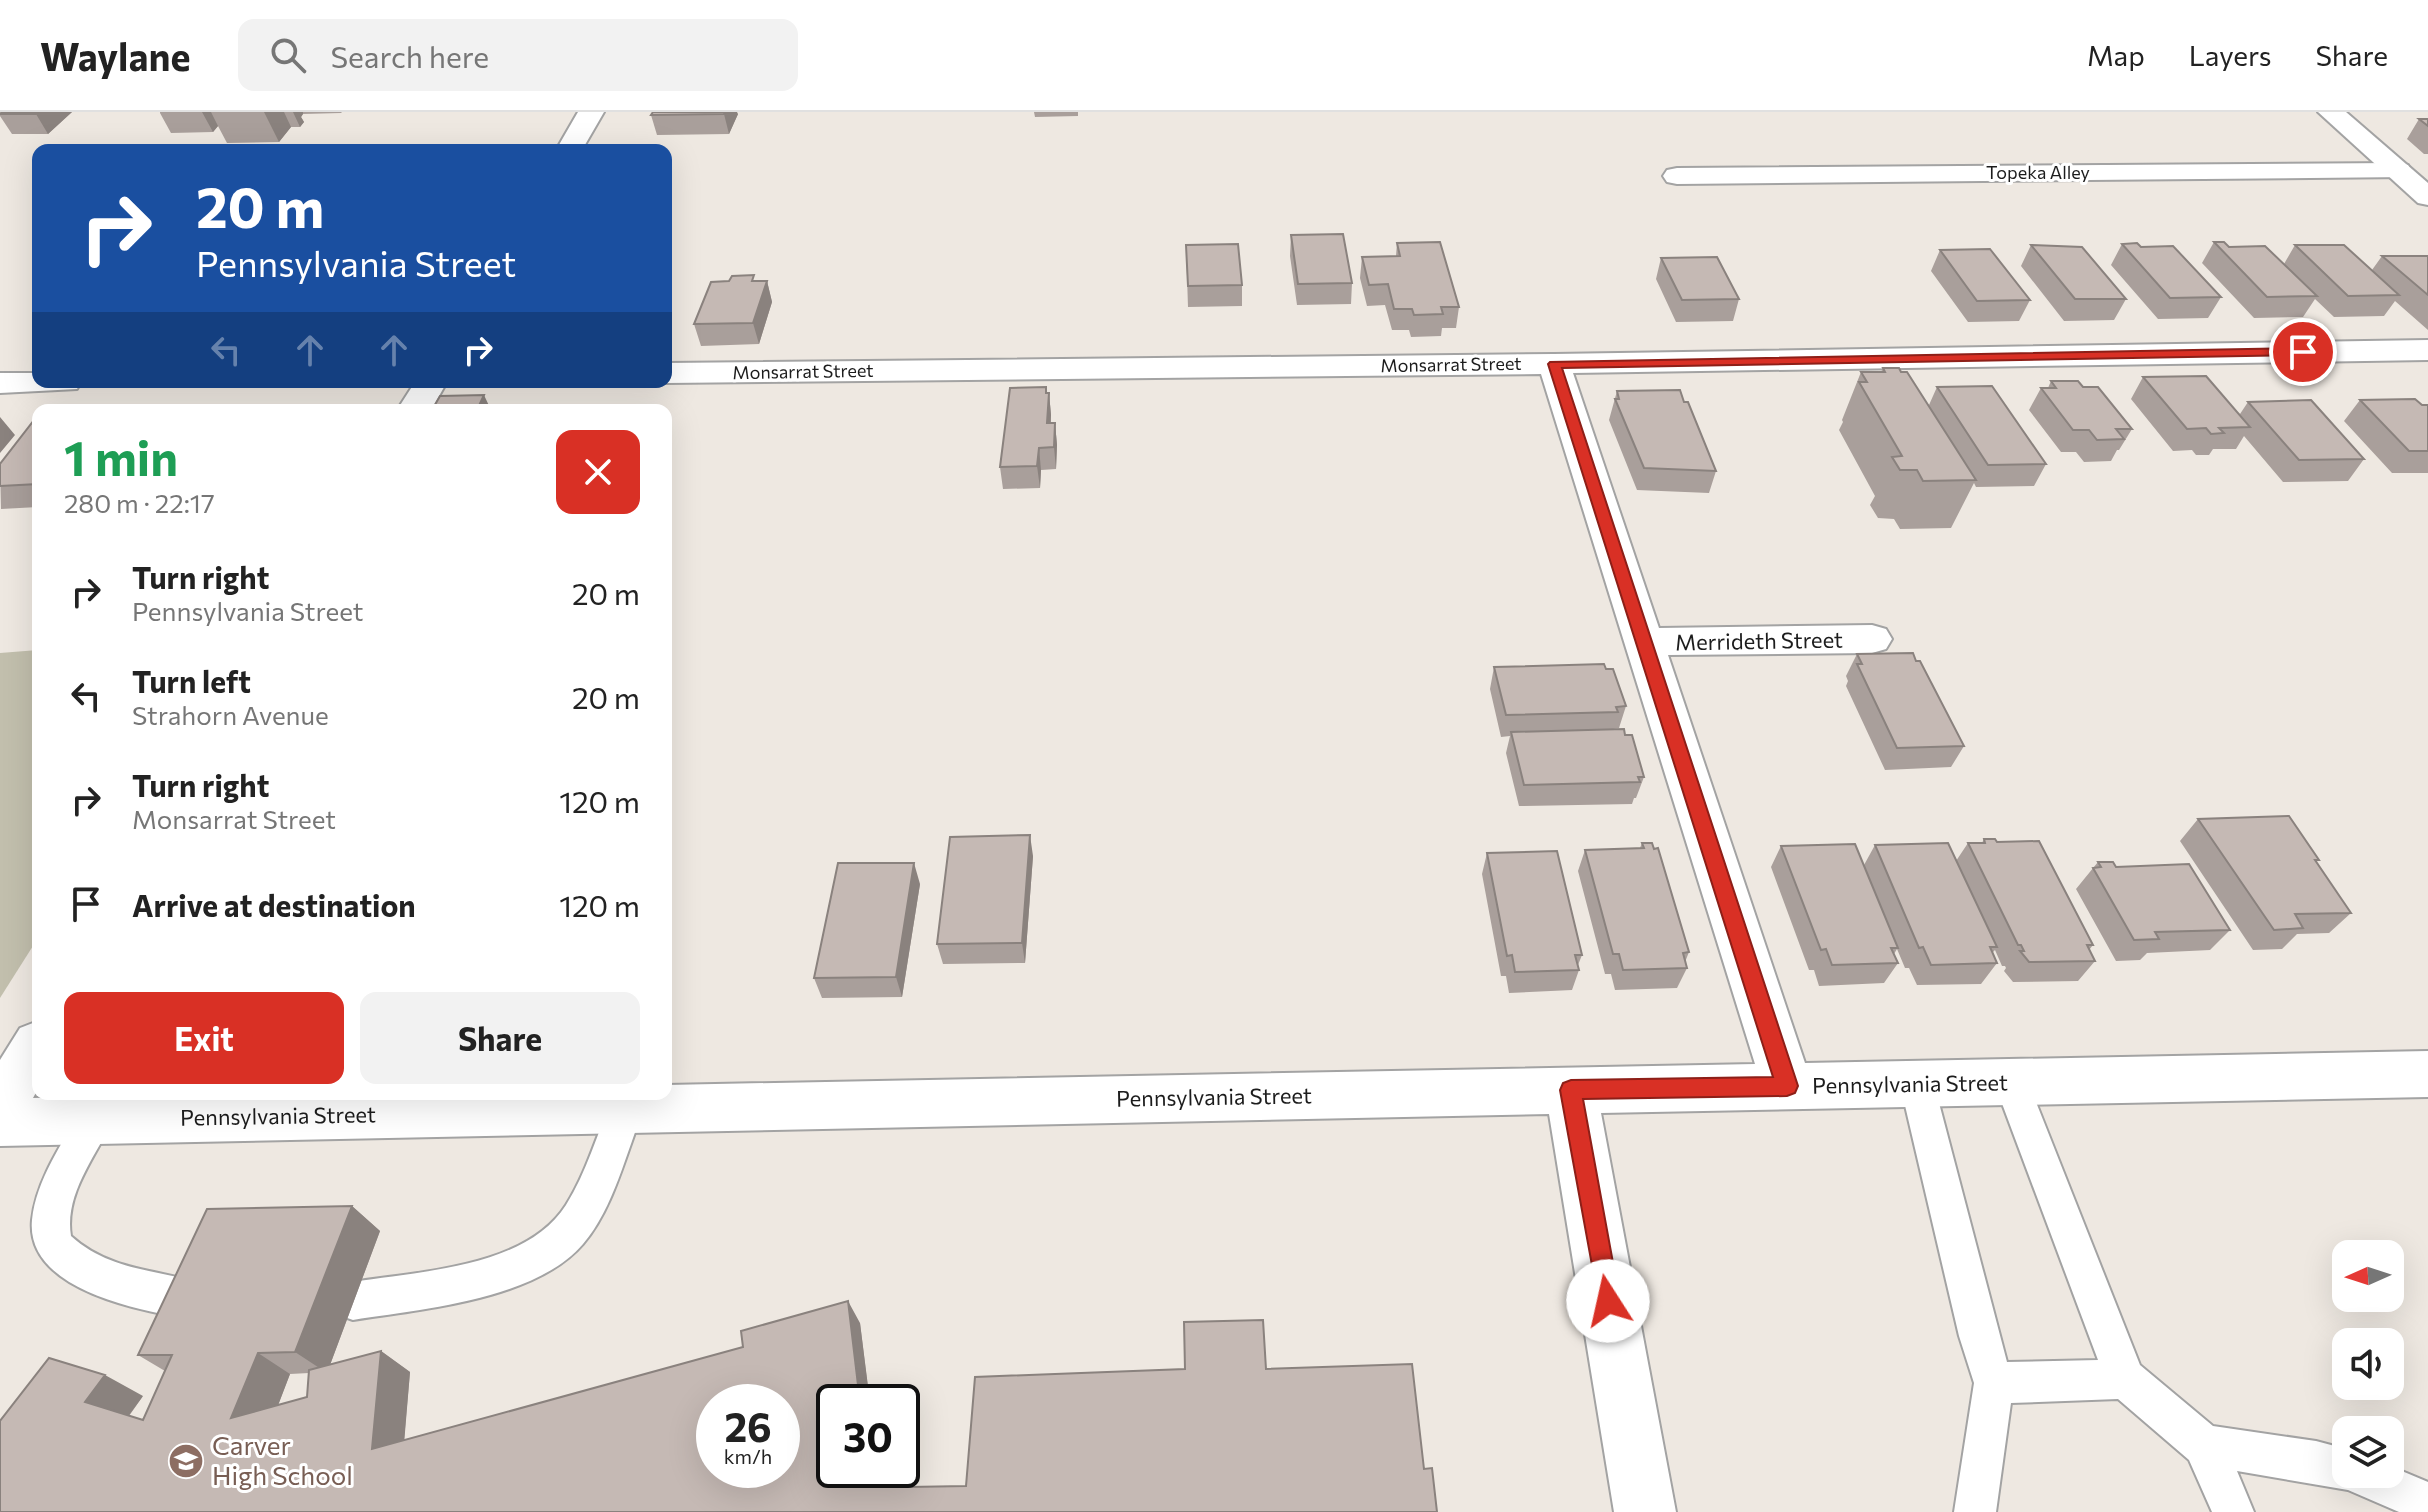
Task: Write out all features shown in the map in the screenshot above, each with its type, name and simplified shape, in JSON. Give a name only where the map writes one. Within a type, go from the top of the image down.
[{"type":"street","points":[[572,144],[591,112]]},
{"type":"street","points":[[2331,112],[2428,197]]},
{"type":"street","name":"Topeka Alley","points":[[1677,176],[2398,171]]},
{"type":"street","name":"Monsarrat Street","points":[[672,373],[1554,364],[2428,350]]},
{"type":"street","points":[[1554,364],[1787,1086]]},
{"type":"street","points":[[0,383],[32,383]]},
{"type":"street","name":"Merrideth Street","points":[[1646,642],[1872,639]]},
{"type":"street","points":[[0,1106],[32,1053]]},
{"type":"street","name":"Pennsylvania Street","points":[[0,1122],[2428,1074]]},
{"type":"street","points":[[1571,1090],[1645,1512]]},
{"type":"lane","points":[[2011,1082],[2125,1379],[2204,1445],[2233,1512]]},
{"type":"lane","points":[[1917,1084],[1979,1336],[1994,1383],[1975,1512]]},
{"type":"lane","points":[[353,1301],[500,1273],[542,1255],[569,1232],[584,1208],[626,1109]]},
{"type":"lane","points":[[95,1120],[53,1206],[50,1236],[63,1257],[146,1293],[207,1304]]},
{"type":"lane","points":[[1994,1383],[2125,1379]]},
{"type":"lane","points":[[2204,1445],[2332,1466]]},
{"type":"lane","points":[[2392,1488],[2428,1503]]},
{"type":"shaded area","points":[[32,650],[32,947],[0,998],[0,653]]},
{"type":"building","points":[[2,112],[38,112],[0,114]]},
{"type":"building","points":[[653,112],[725,112],[651,115]]},
{"type":"building","points":[[1343,234],[1352,283],[1298,284],[1291,235]]},
{"type":"building","points":[[1440,242],[1459,307],[1441,307],[1443,314],[1414,315],[1412,309],[1394,309],[1388,284],[1369,285],[1362,257],[1400,256],[1397,243]]},
{"type":"building","points":[[2214,242],[2224,242],[2229,247],[2265,246],[2317,296],[2267,297]]},
{"type":"building","points":[[2137,243],[2141,247],[2173,246],[2221,297],[2170,298],[2122,244]]},
{"type":"building","points":[[1238,244],[1242,285],[1188,286],[1186,245]]},
{"type":"building","points":[[2031,245],[2082,247],[2126,299],[2075,299]]},
{"type":"building","points":[[2295,245],[2344,245],[2399,295],[2348,296]]},
{"type":"building","points":[[1990,249],[2030,300],[1977,301],[1940,250]]},
{"type":"building","points":[[2382,256],[2428,256],[2428,295]]},
{"type":"building","points":[[1717,257],[1739,299],[1682,300],[1661,258]]},
{"type":"building","points":[[754,275],[752,281],[767,281],[753,323],[694,324],[711,282],[729,281],[732,276]]},
{"type":"building","points":[[1883,368],[1899,368],[1901,372],[1907,372],[1976,480],[1923,481],[1917,470],[1900,470],[1892,457],[1902,456],[1859,382],[1867,382],[1861,372],[1885,372]]},
{"type":"building","points":[[2206,376],[2250,427],[2219,428],[2224,433],[2211,434],[2206,428],[2187,429],[2143,377]]},
{"type":"building","points":[[2051,381],[2078,381],[2083,387],[2098,387],[2132,429],[2116,429],[2124,439],[2097,440],[2089,430],[2073,430],[2041,388],[2056,388]]},
{"type":"building","points":[[1992,386],[2046,464],[1988,465],[1937,387]]},
{"type":"building","points":[[1046,387],[1046,393],[1049,393],[1047,423],[1055,423],[1054,447],[1039,448],[1037,466],[1000,467],[1010,388]]},
{"type":"building","points":[[1680,390],[1684,402],[1688,402],[1716,471],[1644,468],[1615,399],[1619,399],[1617,391]]},
{"type":"building","points":[[484,395],[480,404],[435,404],[440,396]]},
{"type":"building","points":[[2415,399],[2422,405],[2428,405],[2428,451],[2409,451],[2360,400]]},
{"type":"building","points":[[2311,400],[2364,459],[2299,460],[2248,402]]},
{"type":"building","points":[[32,423],[32,484],[0,486],[0,464]]},
{"type":"building","points":[[1913,653],[1964,746],[1897,748],[1857,664],[1862,664],[1857,654]]},
{"type":"building","points":[[1604,664],[1606,669],[1613,669],[1626,706],[1616,707],[1618,712],[1506,715],[1494,667]]},
{"type":"building","points":[[1624,729],[1625,735],[1632,735],[1644,777],[1638,777],[1640,782],[1524,785],[1511,732]]},
{"type":"building","points":[[2289,816],[2351,913],[2295,914],[2303,928],[2274,930],[2198,819]]},
{"type":"building","points":[[1030,835],[1022,943],[937,944],[950,837]]},
{"type":"building","points":[[1984,839],[1995,839],[1997,842],[2039,841],[2093,945],[2087,945],[2095,961],[2029,962],[2020,951],[2024,951],[2018,945],[1968,843],[1985,843]]},
{"type":"building","points":[[1642,843],[1652,843],[1654,849],[1658,848],[1689,952],[1683,953],[1687,968],[1623,970],[1619,954],[1613,954],[1585,850],[1644,848]]},
{"type":"building","points":[[1948,843],[1997,947],[1990,947],[1997,963],[1931,965],[1923,947],[1919,948],[1875,845]]},
{"type":"building","points":[[1855,844],[1898,948],[1891,948],[1898,963],[1832,965],[1826,949],[1821,950],[1781,846]]},
{"type":"building","points":[[1557,851],[1582,955],[1575,955],[1579,970],[1515,972],[1512,955],[1507,956],[1487,853]]},
{"type":"building","points":[[2098,862],[2113,862],[2116,867],[2189,864],[2230,930],[2155,932],[2159,939],[2134,940],[2093,868],[2101,867]]},
{"type":"building","points":[[838,863],[914,863],[896,977],[814,978]]},
{"type":"building","points":[[352,1206],[295,1352],[258,1353],[231,1418],[307,1397],[309,1370],[381,1351],[372,1449],[743,1347],[741,1331],[848,1301],[858,1384],[816,1384],[816,1488],[966,1486],[975,1377],[1185,1369],[1184,1322],[1263,1320],[1266,1369],[1412,1364],[1424,1469],[1432,1468],[1437,1512],[0,1512],[0,1421],[49,1358],[105,1375],[85,1402],[143,1420],[172,1355],[138,1355],[207,1209]]},
{"type":"place","name":"Carver High School","points":[[186,1461]]},
{"type":"route","points":[[1608,1301],[1571,1090],[1787,1086],[1554,364],[2303,352]]}]
